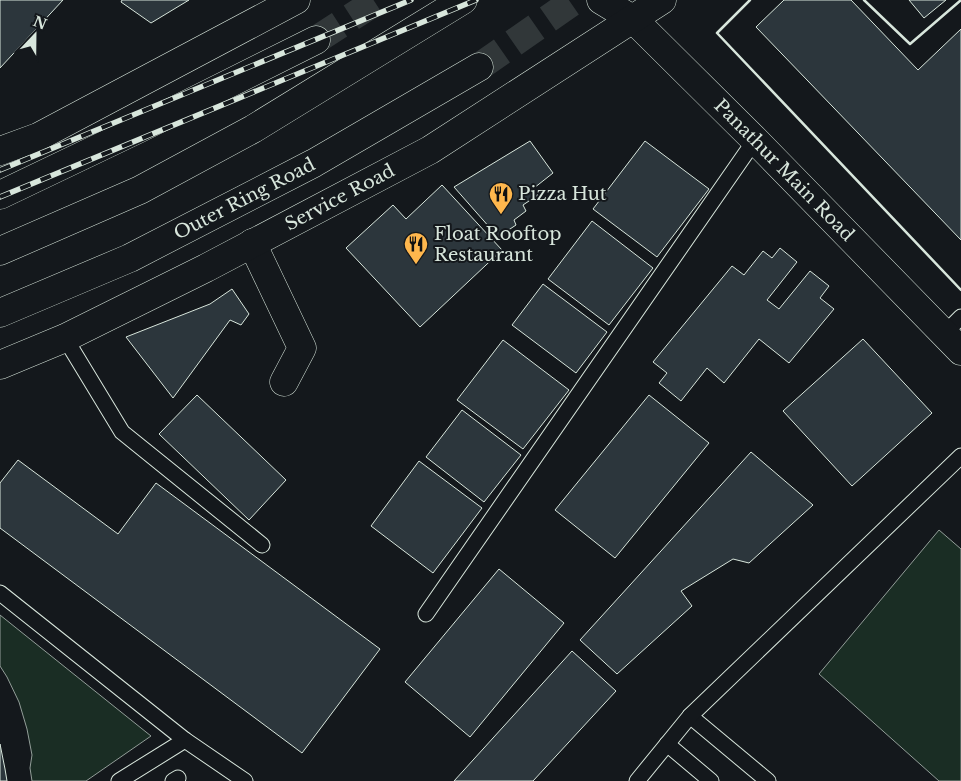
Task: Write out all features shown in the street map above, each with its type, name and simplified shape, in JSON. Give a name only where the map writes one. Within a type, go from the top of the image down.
[{"type":"main road","points":[[0,151],[38,137],[296,0]]},
{"type":"main road","points":[[0,251],[140,190],[253,130],[463,0]]},
{"type":"main road","name":"Panathur Main Road","points":[[601,0],[634,20],[955,334]]},
{"type":"main road","name":"Service Road","points":[[0,365],[65,338],[252,244],[430,150],[634,20],[662,0]]},
{"type":"main road","points":[[0,195],[138,129],[316,40]]},
{"type":"main road","name":"Outer Ring Road","points":[[0,313],[130,258],[314,163],[479,67]]},
{"type":"main road","points":[[252,244],[302,348],[284,382]]},
{"type":"lane","points":[[426,614],[755,140]]},
{"type":"lane","points":[[65,338],[122,432],[262,544]]},
{"type":"lane","points":[[637,781],[690,716],[961,456]]},
{"type":"lane","points":[[0,593],[185,740],[245,781]]},
{"type":"lane","points":[[690,716],[768,781]]},
{"type":"lane","points":[[119,781],[185,740]]},
{"type":"lane","points":[[667,744],[711,781]]},
{"type":"green space","points":[[939,530],[961,549],[961,781],[939,781],[819,674]]},
{"type":"green space","points":[[0,615],[151,736],[86,781],[32,781],[30,768],[32,755],[27,729],[19,702],[0,666]]},
{"type":"building","points":[[0,0],[63,0],[0,68]]},
{"type":"building","points":[[122,0],[189,0],[151,23],[121,2]]},
{"type":"building","points":[[784,0],[851,0],[918,70],[961,29],[961,240],[756,27]]},
{"type":"building","points":[[909,0],[946,0],[924,18]]},
{"type":"building","points":[[530,141],[553,173],[534,188],[538,195],[523,205],[526,211],[514,220],[516,225],[498,237],[454,187]]},
{"type":"building","points":[[645,141],[709,189],[657,257],[593,209]]},
{"type":"building","points":[[442,185],[502,250],[420,327],[346,248],[393,205],[406,219]]},
{"type":"building","points":[[592,221],[653,268],[609,325],[548,279]]},
{"type":"building","points":[[780,248],[797,262],[767,300],[779,309],[810,271],[829,286],[820,298],[834,309],[789,363],[759,339],[724,383],[707,368],[681,401],[659,383],[667,373],[653,362],[732,266],[744,275],[763,251],[772,258]]},
{"type":"building","points":[[543,284],[607,332],[576,373],[512,325]]},
{"type":"building","points":[[232,289],[249,314],[241,325],[230,320],[173,398],[126,337],[210,304]]},
{"type":"building","points":[[863,339],[932,413],[852,486],[783,411]]},
{"type":"building","points":[[503,340],[569,390],[523,449],[457,400]]},
{"type":"building","points":[[197,395],[286,480],[249,520],[159,434]]},
{"type":"building","points":[[649,395],[709,443],[615,558],[555,510]]},
{"type":"building","points":[[462,410],[521,455],[484,502],[426,457]]},
{"type":"building","points":[[751,452],[813,505],[749,563],[733,559],[681,591],[692,606],[617,674],[580,640]]},
{"type":"building","points":[[18,460],[118,534],[156,483],[380,649],[302,753],[0,528],[0,483]]},
{"type":"building","points":[[419,461],[482,508],[433,573],[371,526]]},
{"type":"building","points":[[499,569],[564,623],[470,737],[405,682]]},
{"type":"building","points":[[572,651],[616,691],[533,781],[454,781]]},
{"type":"building","points":[[0,744],[5,769],[7,781],[0,781]]},
{"type":"tunnel","points":[[316,40],[378,0]]},
{"type":"tunnel","points":[[479,67],[575,0]]},
{"type":"railway","points":[[0,170],[411,0]]},
{"type":"railway","points":[[0,197],[476,0]]},
{"type":"wall","points":[[750,0],[717,33],[961,290]]},
{"type":"wall","points":[[864,0],[910,44],[961,0]]},
{"type":"place","name":"Pizza Hut","points":[[501,215]]},
{"type":"place","name":"Float Rooftop Restaurant","points":[[416,265]]}]
